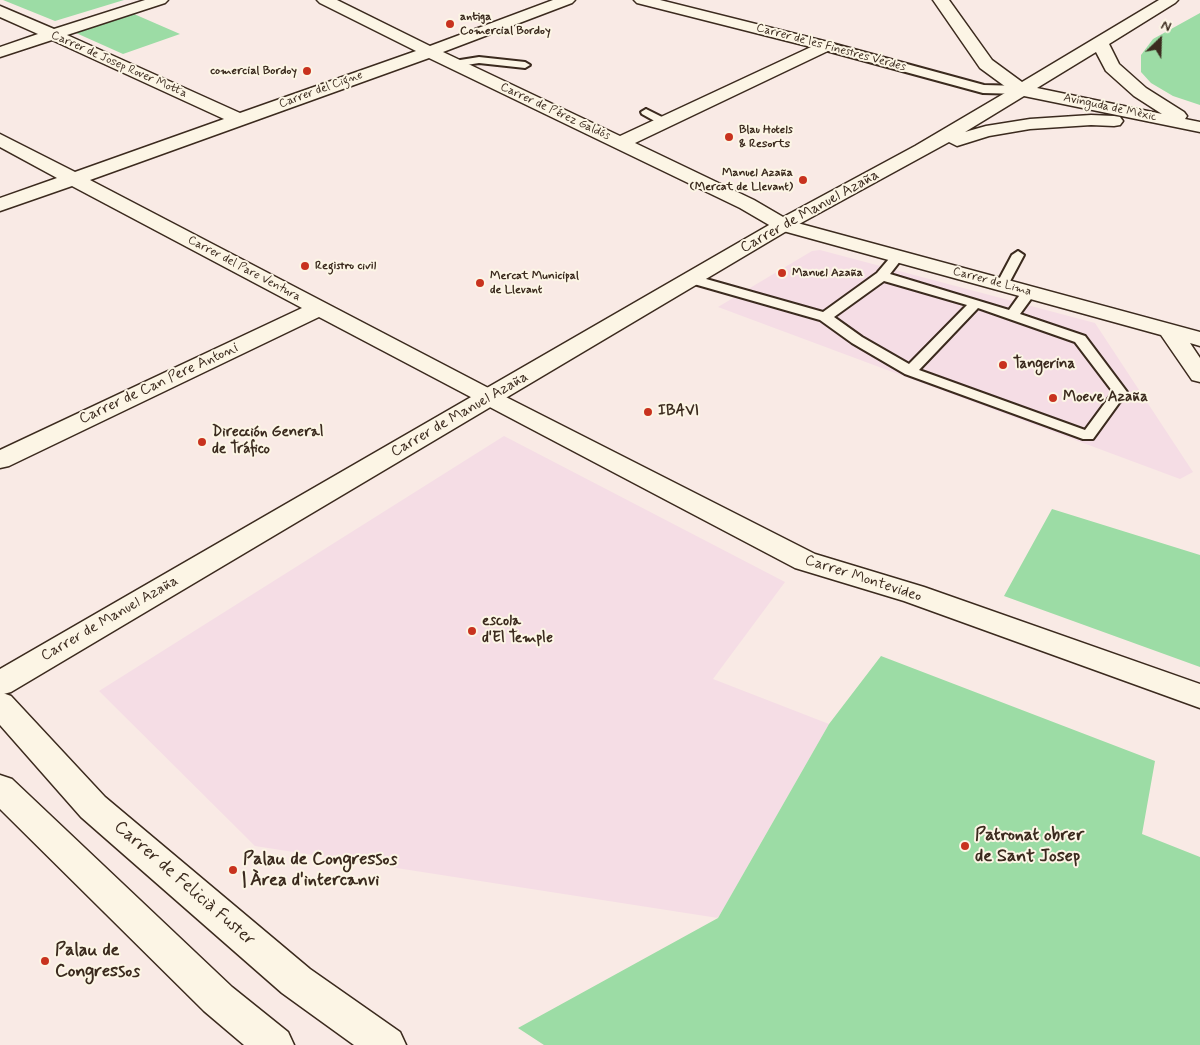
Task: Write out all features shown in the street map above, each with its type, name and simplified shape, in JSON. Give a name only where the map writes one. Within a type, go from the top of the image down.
[{"type":"street","points":[[0,52],[160,0]]},
{"type":"street","name":"Carrer de Pérez Galdós","points":[[325,0],[429,52],[748,204],[783,225]]},
{"type":"street","name":"Carrer del Cigne","points":[[0,205],[429,52],[567,0]]},
{"type":"street","name":"Carrer de les Finestres Verdes","points":[[642,0],[826,46],[983,89],[1021,90]]},
{"type":"street","points":[[941,0],[986,64],[1021,90]]},
{"type":"street","name":"Carrer de Manuel Azaña","points":[[0,684],[783,225],[922,150],[1170,0]]},
{"type":"street","name":"Carrer de Josep Rover Motta","points":[[0,10],[238,120]]},
{"type":"street","points":[[1100,43],[1112,66],[1140,92],[1196,126]]},
{"type":"street","points":[[621,143],[826,46]]},
{"type":"street","name":"Avinguda de Mèxic","points":[[1021,90],[1196,126]]},
{"type":"street","name":"Carrer de Manuel Azaña","points":[[922,150],[986,131],[1030,124],[1091,120],[1196,126]]},
{"type":"street","name":"Carrer del Pare Ventura","points":[[0,140],[489,398]]},
{"type":"street","name":"Carrer de Lima","points":[[783,225],[1200,338]]},
{"type":"street","name":"Carrer de Can Pere Antoni","points":[[0,460],[319,309]]},
{"type":"street","points":[[1169,330],[1200,375]]},
{"type":"street","name":"Carrer Montevideo","points":[[489,398],[805,561],[914,594],[1200,696]]},
{"type":"street","name":"Carrer de Felicià Fuster","points":[[0,704],[93,806],[296,981],[386,1045]]},
{"type":"street","points":[[0,788],[218,999],[274,1045]]},
{"type":"lane","points":[[454,64],[479,60],[525,65]]},
{"type":"lane","points":[[646,112],[664,122]]},
{"type":"lane","points":[[1002,285],[1018,255]]},
{"type":"lane","points":[[825,316],[882,276],[898,256]]},
{"type":"lane","points":[[692,278],[825,316],[857,340],[910,371],[1088,436],[1120,392],[1080,339],[976,304],[882,276]]},
{"type":"lane","points":[[1012,316],[1029,292]]},
{"type":"lane","points":[[910,371],[976,304]]},
{"type":"shaded area","name":"Moeve Azaña","points":[[820,250],[1095,323],[1193,472],[1180,479],[718,307],[812,251]]},
{"type":"shaded area","name":"escola d'El Temple","points":[[504,436],[785,582],[713,679],[829,724],[718,918],[255,846],[99,691]]},
{"type":"green space","points":[[3,0],[124,0],[55,21]]},
{"type":"green space","points":[[1200,13],[1200,105],[1173,96],[1151,83],[1141,72],[1141,55],[1153,39]]},
{"type":"green space","points":[[134,14],[180,34],[123,54],[76,33]]},
{"type":"green space","points":[[1052,509],[1200,555],[1200,667],[1004,596]]},
{"type":"green space","name":"Patronat obrer de Sant Josep","points":[[881,656],[1155,761],[1142,834],[1200,857],[1200,1045],[544,1045],[518,1028],[718,918],[829,724]]},
{"type":"place","name":"antiga Comercial Bordoy","points":[[450,24]]},
{"type":"place","name":"comercial Bordoy","points":[[307,71]]},
{"type":"place","name":"Blau Hotels & Resorts","points":[[729,137]]},
{"type":"place","name":"Manuel Azaña (Mercat de Llevant)","points":[[803,180]]},
{"type":"place","name":"Registro civil","points":[[305,266]]},
{"type":"place","name":"Manuel Azaña","points":[[782,273]]},
{"type":"place","name":"Mercat Municipal de Llevant","points":[[480,283]]},
{"type":"place","name":"Tangerina","points":[[1003,365]]},
{"type":"place","name":"Moeve Azaña","points":[[1053,398]]},
{"type":"place","name":"IBAVI","points":[[648,412]]},
{"type":"place","name":"Dirección General de Tráfico","points":[[202,442]]},
{"type":"place","name":"escola d'El Temple","points":[[472,631]]},
{"type":"place","name":"Patronat obrer de Sant Josep","points":[[965,846]]},
{"type":"place","name":"Palau de Congressos | Àrea d'intercanvi","points":[[233,870]]},
{"type":"place","name":"Palau de Congressos","points":[[45,961]]}]
